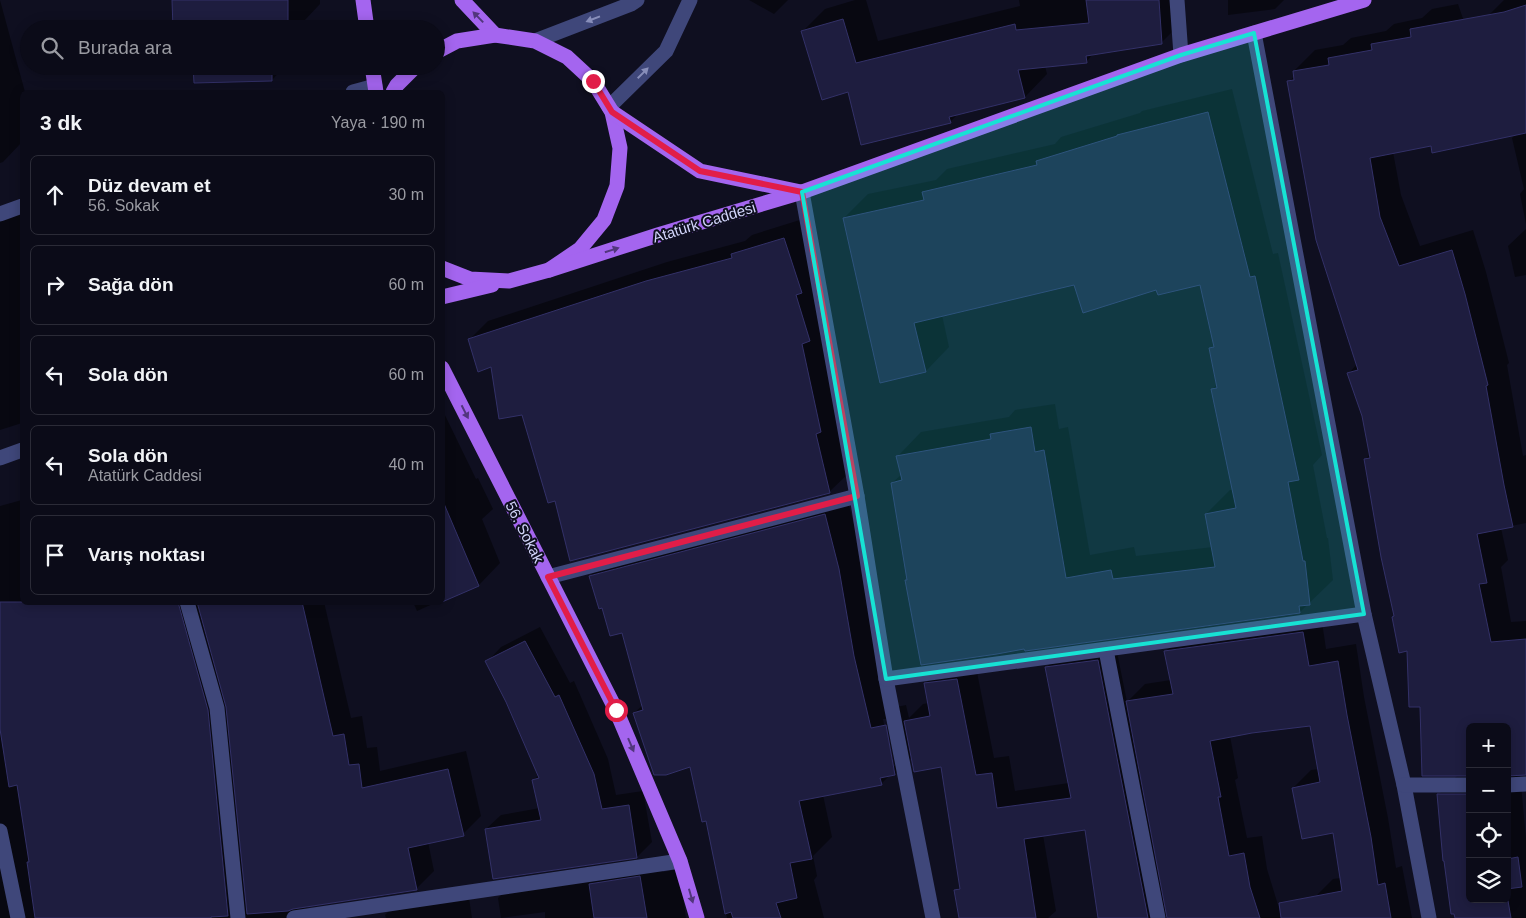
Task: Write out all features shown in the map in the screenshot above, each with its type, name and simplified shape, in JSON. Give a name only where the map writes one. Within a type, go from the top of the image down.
[{"type":"main road","points":[[363,0],[366,20]]},
{"type":"main road","points":[[462,0],[495,35]]},
{"type":"main road","points":[[802,192],[1181,55],[1364,0]]},
{"type":"main road","name":"Atatürk Caddesi","points":[[445,48],[458,41],[495,35],[535,41],[567,57],[593,81],[610,110],[620,148],[617,186],[604,220],[580,250],[549,270]]},
{"type":"main road","points":[[373,75],[375,89]]},
{"type":"main road","points":[[394,90],[397,84],[406,75]]},
{"type":"main road","name":"Atatürk Caddesi","points":[[610,110],[700,171],[802,192]]},
{"type":"main road","name":"Atatürk Caddesi","points":[[445,297],[549,270],[802,192]]},
{"type":"main road","name":"Atatürk Caddesi","points":[[445,269],[470,279],[509,281]]},
{"type":"main road","name":"56. Sokak","points":[[445,374],[616,710],[680,861],[697,918]]},
{"type":"street","name":"Atatürk Caddesi","points":[[535,41],[632,4],[637,0]]},
{"type":"street","points":[[610,110],[666,51],[690,0]]},
{"type":"street","points":[[1177,0],[1181,55]]},
{"type":"street","points":[[1254,33],[1364,614],[1404,785],[1429,918]]},
{"type":"street","points":[[802,192],[857,496],[886,679],[933,918]]},
{"type":"street","points":[[0,214],[20,207]]},
{"type":"street","points":[[0,458],[20,451]]},
{"type":"street","points":[[548,577],[857,496]]},
{"type":"street","points":[[189,605],[217,708],[238,918]]},
{"type":"street","points":[[886,679],[1364,614]]},
{"type":"street","points":[[1106,650],[1158,918]]},
{"type":"street","points":[[1511,784],[1526,784]]},
{"type":"street","points":[[1404,785],[1466,785]]},
{"type":"street","points":[[0,831],[18,918]]},
{"type":"street","points":[[294,918],[680,861]]},
{"type":"highlighted area","points":[[1254,33],[1364,614],[886,679],[802,192],[1181,55]]},
{"type":"building","points":[[172,0],[288,0],[288,20],[173,20]]},
{"type":"building","points":[[1086,0],[1159,0],[1162,44],[1086,56],[1087,63],[1018,70],[1025,98],[949,117],[951,123],[861,145],[848,92],[822,100],[801,31],[843,19],[856,63],[1015,24],[1016,30],[1089,23]]},
{"type":"building","points":[[1526,5],[1526,133],[1432,153],[1431,146],[1370,158],[1380,217],[1399,266],[1452,250],[1488,385],[1486,386],[1513,527],[1477,534],[1487,583],[1479,584],[1491,642],[1526,639],[1526,775],[1511,776],[1511,723],[1466,723],[1466,776],[1422,776],[1420,707],[1409,707],[1407,651],[1399,653],[1392,617],[1394,616],[1381,557],[1364,459],[1370,458],[1362,416],[1347,373],[1358,370],[1316,240],[1287,81],[1294,80],[1293,71],[1329,65],[1328,58],[1372,50],[1371,44],[1411,37],[1410,29],[1504,12]]},
{"type":"building","points":[[194,75],[272,75],[272,81],[194,83]]},
{"type":"building","points":[[1208,112],[1250,277],[1255,276],[1299,480],[1288,482],[1303,561],[1305,561],[1310,605],[1299,606],[1300,613],[1025,651],[1024,649],[921,665],[905,580],[907,580],[891,483],[902,480],[896,456],[991,439],[990,434],[1031,427],[1035,452],[1044,450],[1066,578],[1111,570],[1113,579],[1215,567],[1205,514],[1236,508],[1211,389],[1217,388],[1209,348],[1214,347],[1200,285],[1158,295],[1156,290],[1083,313],[1074,285],[914,323],[926,372],[880,383],[843,218],[924,200],[922,192],[1037,165],[1036,161],[1117,135]]},
{"type":"building","points":[[784,238],[802,293],[796,295],[810,341],[802,344],[821,432],[816,434],[830,493],[570,561],[555,501],[548,503],[522,415],[499,419],[491,367],[478,372],[468,339],[646,281],[732,258],[731,254]]},
{"type":"building","points":[[445,506],[479,586],[445,601]]},
{"type":"building","points":[[825,514],[839,569],[854,656],[871,728],[886,725],[895,775],[880,778],[882,785],[799,801],[812,859],[790,863],[797,898],[776,903],[781,918],[733,918],[731,912],[725,914],[706,821],[702,822],[690,767],[666,775],[654,775],[633,713],[643,710],[622,633],[610,636],[602,608],[599,609],[589,576]]},
{"type":"building","points":[[0,602],[20,602],[20,605],[179,605],[208,710],[228,916],[211,918],[35,918],[27,862],[29,862],[17,785],[9,787],[0,729]]},
{"type":"building","points":[[198,605],[303,605],[333,736],[344,734],[349,765],[359,764],[362,788],[448,769],[464,836],[408,848],[417,890],[288,911],[247,914],[226,707]]},
{"type":"building","points":[[1303,632],[1309,666],[1338,661],[1371,837],[1378,885],[1385,883],[1391,918],[1281,918],[1279,903],[1342,891],[1333,833],[1302,839],[1292,788],[1320,782],[1310,726],[1252,733],[1210,741],[1221,797],[1218,797],[1229,856],[1244,853],[1250,887],[1260,918],[1167,918],[1126,701],[1173,694],[1164,651]]},
{"type":"building","points":[[525,641],[555,697],[559,695],[594,774],[602,809],[629,805],[637,858],[493,879],[485,829],[541,820],[532,780],[539,778],[506,702],[485,661]]},
{"type":"building","points":[[1098,660],[1148,918],[1098,918],[1085,830],[1024,839],[1036,918],[959,918],[954,890],[960,889],[941,767],[914,772],[904,721],[930,716],[924,683],[957,679],[976,775],[992,773],[997,808],[1071,798],[1045,667]]},
{"type":"building","points":[[1437,794],[1466,794],[1466,903],[1508,903],[1511,918],[1455,918],[1454,914],[1451,914],[1443,861]]},
{"type":"building","points":[[1518,857],[1522,887],[1511,888],[1511,858]]},
{"type":"building","points":[[640,876],[647,918],[594,918],[589,884]]},
{"type":"route","points":[[593,81],[612,112],[700,171],[802,192],[857,496],[548,577],[616,710]]}]
